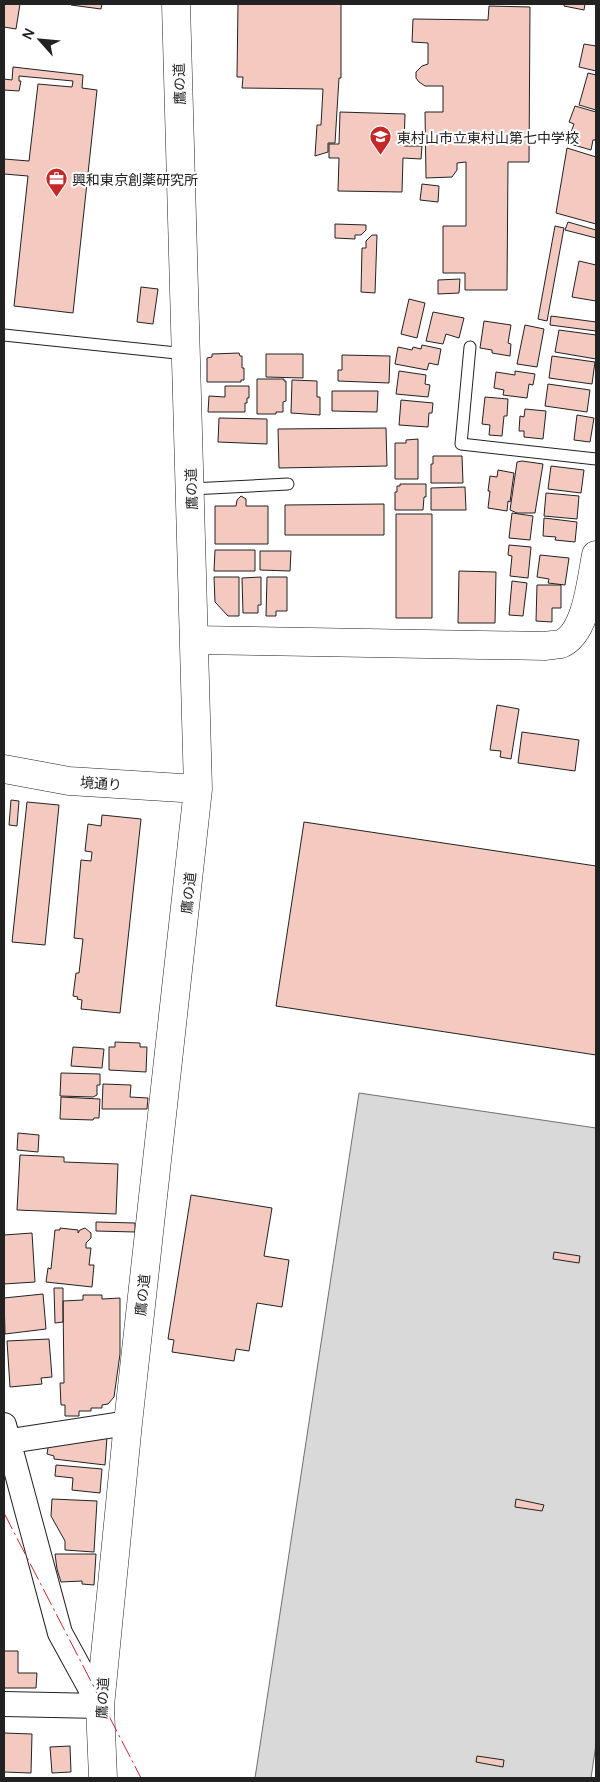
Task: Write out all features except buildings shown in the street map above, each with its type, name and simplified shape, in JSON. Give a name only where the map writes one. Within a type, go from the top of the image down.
[{"type":"street","name":"鷹の道","points":[[102,1778],[100,1706],[128,1423],[198,790],[176,4]]},
{"type":"street","points":[[195,640],[546,646],[561,644],[577,629],[583,615],[596,555]]},
{"type":"street","name":"境通り","points":[[4,769],[69,781],[198,790]]},
{"type":"street","points":[[4,1704],[100,1706],[60,1633],[5,1436],[128,1423]]},
{"type":"lane","points":[[4,335],[187,354]]},
{"type":"lane","points":[[470,348],[461,444],[596,459]]},
{"type":"lane","points":[[191,489],[288,484]]},
{"type":"shaded area","points":[[359,1093],[596,1128],[596,1744],[591,1778],[255,1778]]},
{"type":"power","points":[[4,1513],[141,1778]]},
{"type":"place","name":"東村山市立東村山第七中学校","points":[[381,156]]},
{"type":"place","name":"興和東京創薬研究所","points":[[56,198]]}]
